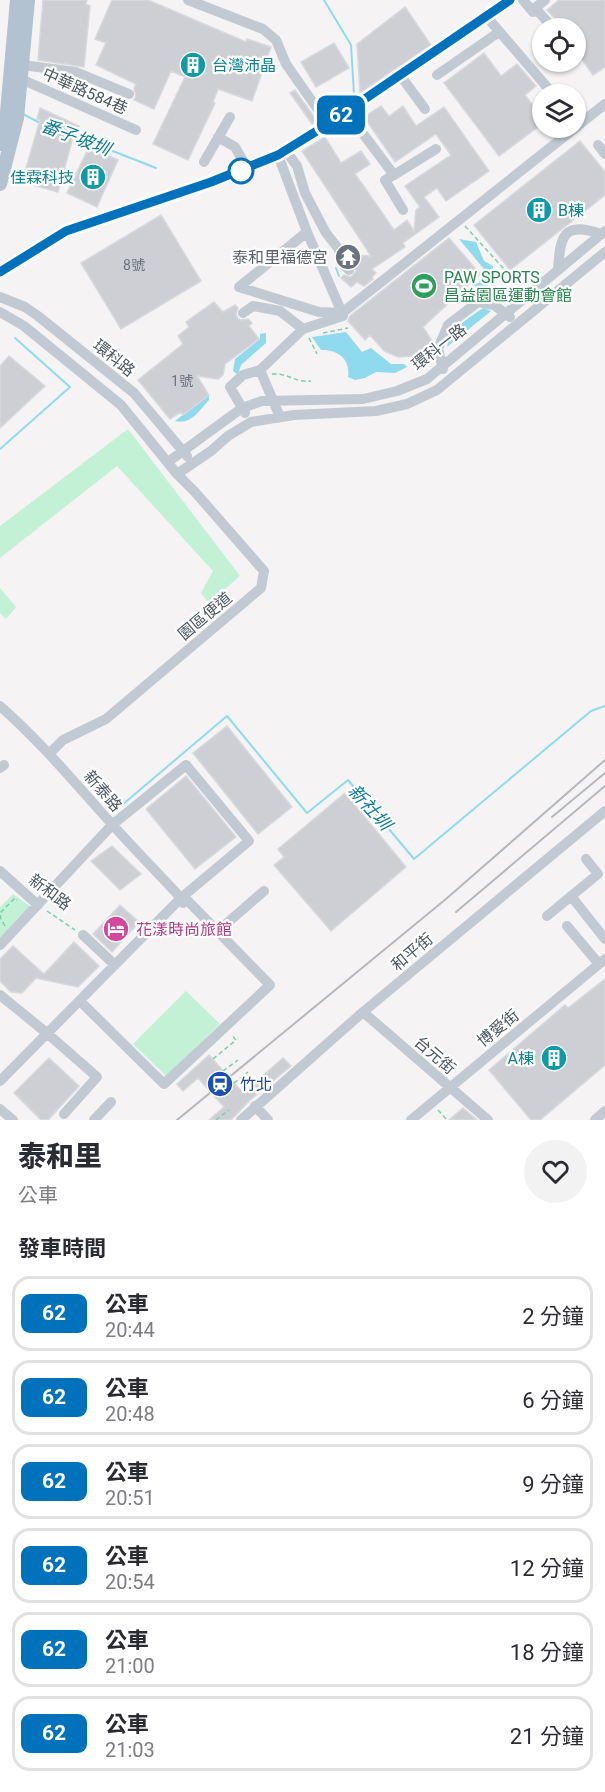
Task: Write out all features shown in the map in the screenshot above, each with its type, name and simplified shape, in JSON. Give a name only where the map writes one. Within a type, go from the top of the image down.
[{"type":"main road","points":[[14,95],[17,0]]},
{"type":"main road","points":[[0,144],[22,72],[28,0]]},
{"type":"main road","points":[[0,183],[8,112]]},
{"type":"street","points":[[188,0],[263,29],[276,40],[286,64],[328,124]]},
{"type":"street","points":[[0,272],[66,231],[247,168],[282,153],[510,0]]},
{"type":"street","points":[[523,0],[533,12]]},
{"type":"street","points":[[544,0],[535,8],[544,18]]},
{"type":"street","points":[[486,16],[544,84]]},
{"type":"street","points":[[437,75],[499,32]]},
{"type":"street","points":[[22,72],[76,72],[129,94]]},
{"type":"street","name":"中華路584巷","points":[[22,72],[136,130]]},
{"type":"street","points":[[400,75],[425,109]]},
{"type":"street","points":[[586,119],[605,104]]},
{"type":"street","points":[[346,111],[394,175]]},
{"type":"street","points":[[204,162],[230,117]]},
{"type":"street","points":[[219,136],[235,147],[247,168]]},
{"type":"street","points":[[251,422],[230,387],[243,375],[260,370],[303,329],[343,315],[562,138]]},
{"type":"street","points":[[403,210],[385,180],[436,149]]},
{"type":"street","points":[[282,153],[308,232],[343,315]]},
{"type":"street","points":[[282,153],[297,166],[305,193],[349,270]]},
{"type":"street","points":[[558,270],[559,246],[562,238],[575,229],[603,233]]},
{"type":"street","points":[[308,232],[239,287],[319,312],[343,315]]},
{"type":"street","name":"環科一路","points":[[168,462],[242,408],[262,401],[363,399],[397,391],[427,379],[603,233]]},
{"type":"street","name":"環科一路","points":[[177,474],[251,422],[334,412],[376,411],[407,404],[436,390],[605,252]]},
{"type":"street","name":"環科路","points":[[0,297],[26,307],[134,393],[194,463]]},
{"type":"street","points":[[450,378],[441,366],[438,349],[448,325],[478,302],[494,305],[506,312],[517,323]]},
{"type":"street","points":[[243,313],[253,306],[280,311],[303,329]]},
{"type":"street","name":"環科路","points":[[0,312],[24,326],[121,405],[177,474]]},
{"type":"street","points":[[46,343],[56,331]]},
{"type":"street","points":[[260,370],[280,417]]},
{"type":"street","name":"園區便道","points":[[49,754],[63,740],[106,719],[261,588],[264,571],[177,474]]},
{"type":"street","name":"新泰路","points":[[0,706],[61,766],[112,825],[181,898],[188,900],[270,986],[164,1084],[80,1001]]},
{"type":"street","points":[[0,945],[112,825],[186,765],[249,841],[181,898],[0,1081]]},
{"type":"street","name":"和平街","points":[[241,1120],[363,1012],[605,811]]},
{"type":"street","points":[[547,916],[598,874],[586,859]]},
{"type":"street","name":"新和路","points":[[0,872],[38,905]]},
{"type":"street","points":[[218,931],[264,891]]},
{"type":"street","points":[[572,896],[605,939]]},
{"type":"street","points":[[567,926],[602,962]]},
{"type":"street","points":[[83,935],[115,965]]},
{"type":"street","name":"博愛街","points":[[411,1120],[602,962]]},
{"type":"street","points":[[0,994],[97,1077],[64,1114]]},
{"type":"street","name":"台元街","points":[[363,1012],[488,1120]]},
{"type":"street","points":[[94,1120],[111,1102]]},
{"type":"street","points":[[255,1107],[268,1120]]},
{"type":"street","points":[[0,1109],[13,1120]]},
{"type":"street","points":[[595,1120],[605,1111]]},
{"type":"path","points":[[459,220],[513,279]]},
{"type":"path","points":[[318,335],[348,328]]},
{"type":"path","points":[[260,370],[269,374],[283,373],[302,382],[311,381]]},
{"type":"path","points":[[7,928],[1,920],[0,913],[15,898],[21,903]]},
{"type":"path","name":"新和路","points":[[38,905],[83,935]]},
{"type":"path","points":[[213,1059],[236,1040],[232,1035]]},
{"type":"path","points":[[238,1060],[221,1074],[225,1079],[231,1086],[248,1072]]},
{"type":"path","points":[[216,1087],[225,1079]]},
{"type":"path","points":[[431,1103],[447,1120]]},
{"type":"path","points":[[216,1120],[229,1110]]},
{"type":"green space","points":[[128,429],[240,576],[209,603],[201,593],[213,571],[117,466],[0,558],[0,526]]},
{"type":"green space","points":[[0,588],[16,607],[6,619],[0,613]]},
{"type":"green space","points":[[13,894],[30,906],[0,939],[0,907]]},
{"type":"green space","points":[[186,991],[220,1024],[166,1076],[133,1044]]},
{"type":"water","points":[[459,239],[476,242],[484,261],[493,266],[486,290],[478,292],[474,284],[479,283],[484,269]]},
{"type":"water","points":[[483,308],[491,311],[447,347],[456,329]]},
{"type":"water","points":[[346,332],[362,352],[371,348],[391,364],[404,364],[407,367],[395,373],[376,372],[355,380],[348,377],[347,365],[342,357],[333,351],[321,350],[312,337]]},
{"type":"water","points":[[266,333],[266,343],[241,365],[238,375],[233,371],[235,359],[260,339],[260,334]]},
{"type":"water","points":[[209,394],[209,400],[194,416],[186,421],[175,421]]},
{"type":"building","points":[[43,0],[87,0],[86,4],[90,6],[84,67],[38,60]]},
{"type":"building","points":[[112,0],[148,0],[246,42],[247,39],[271,47],[252,101],[218,89],[213,102],[215,103],[188,160],[153,144],[185,77],[171,71],[154,109],[134,100],[136,84],[96,65],[106,43],[95,39]]},
{"type":"building","points":[[559,0],[605,0],[605,67],[593,75],[586,65],[586,18],[554,18],[547,10]]},
{"type":"building","points":[[405,7],[431,45],[360,93],[357,44]]},
{"type":"building","points":[[334,43],[349,68],[316,87],[301,62]]},
{"type":"building","points":[[484,53],[501,76],[517,64],[534,84],[525,95],[532,104],[532,131],[499,156],[444,83]]},
{"type":"building","points":[[295,90],[317,121],[312,124],[290,93]]},
{"type":"building","points":[[381,106],[389,116],[403,106],[416,126],[444,107],[489,171],[446,201],[437,188],[424,197],[439,217],[403,243],[405,247],[372,269],[376,273],[373,279],[364,286],[357,282],[351,287],[341,278],[344,275],[351,277],[356,271],[347,250],[351,255],[371,256],[302,151],[325,137],[341,163],[361,151],[370,164],[355,174],[394,230],[407,220],[414,231],[416,210],[420,207],[405,186],[451,155],[436,134],[395,162],[364,117]]},
{"type":"building","points":[[40,108],[79,126],[74,134],[58,192],[22,182],[40,120],[37,119]]},
{"type":"building","name":"B棟","points":[[580,141],[605,172],[605,195],[510,270],[474,225]]},
{"type":"building","name":"佳霖科技","points":[[89,147],[118,160],[97,207],[67,193]]},
{"type":"building","points":[[161,215],[201,281],[121,329],[81,263]]},
{"type":"building","name":"PAW SPORTS 昌益園區運動會館","points":[[449,238],[480,274],[423,327],[433,342],[432,345],[413,356],[398,357],[384,351],[370,335],[365,340],[348,321],[350,316]]},
{"type":"building","points":[[214,302],[223,312],[235,305],[238,308],[237,317],[240,320],[248,319],[252,323],[249,326],[259,339],[225,364],[223,375],[218,379],[197,376],[209,395],[183,415],[181,412],[170,419],[138,380],[183,344],[178,336],[189,327],[186,322]]},
{"type":"building","points":[[9,356],[45,386],[0,428],[0,366]]},
{"type":"building","points":[[227,726],[292,807],[258,834],[193,753]]},
{"type":"building","points":[[186,776],[236,837],[195,869],[146,809]]},
{"type":"building","points":[[345,793],[406,867],[331,931],[274,865],[284,857],[278,849]]},
{"type":"building","points":[[112,846],[141,874],[120,890],[91,861]]},
{"type":"building","name":"花漾時尚旅館","points":[[120,905],[139,922],[112,952],[93,934]]},
{"type":"building","points":[[74,942],[99,966],[78,987],[36,978],[22,993],[11,992],[0,981],[0,959],[13,946],[44,974]]},
{"type":"building","name":"A棟","points":[[605,979],[605,1065],[540,1120],[531,1120],[489,1070],[565,1005],[568,1008]]},
{"type":"building","points":[[209,1055],[243,1093],[283,1058],[291,1066],[250,1100],[231,1120],[209,1120],[224,1107],[198,1078],[183,1091],[177,1084]]},
{"type":"building","points":[[49,1058],[79,1086],[48,1120],[41,1120],[14,1093]]},
{"type":"building","points":[[463,1108],[477,1120],[449,1120]]},
{"type":"waterway","points":[[324,0],[351,45],[354,94]]},
{"type":"waterway","name":"番子坡圳","points":[[23,114],[42,124]]},
{"type":"waterway","name":"番子坡圳","points":[[72,135],[156,168]]},
{"type":"waterway","name":"番子坡圳","points":[[336,268],[339,276]]},
{"type":"waterway","name":"新社圳","points":[[0,449],[70,387],[15,338]]},
{"type":"waterway","name":"新社圳","points":[[99,777],[122,805],[227,716],[307,813],[348,780],[414,859],[591,711],[605,706]]},
{"type":"railway","points":[[177,1120],[446,899],[605,760]]},
{"type":"railway","points":[[552,817],[605,773]]},
{"type":"railway","points":[[456,912],[605,786]]},
{"type":"bus line","name":"62","points":[[0,272],[66,231],[211,182],[286,151],[510,0]]},
{"type":"place","name":"台灣沛晶","points":[[193,65]]},
{"type":"place","name":"佳霖科技","points":[[93,177]]},
{"type":"place","name":"B棟","points":[[539,210]]},
{"type":"place","name":"泰和里福德宮","points":[[348,257]]},
{"type":"place","name":"PAW SPORTS 昌益園區運動會館","points":[[424,286]]},
{"type":"place","name":"花漾時尚旅館","points":[[116,929]]},
{"type":"place","name":"A棟","points":[[554,1058]]},
{"type":"place","name":"竹北","points":[[220,1084]]}]
